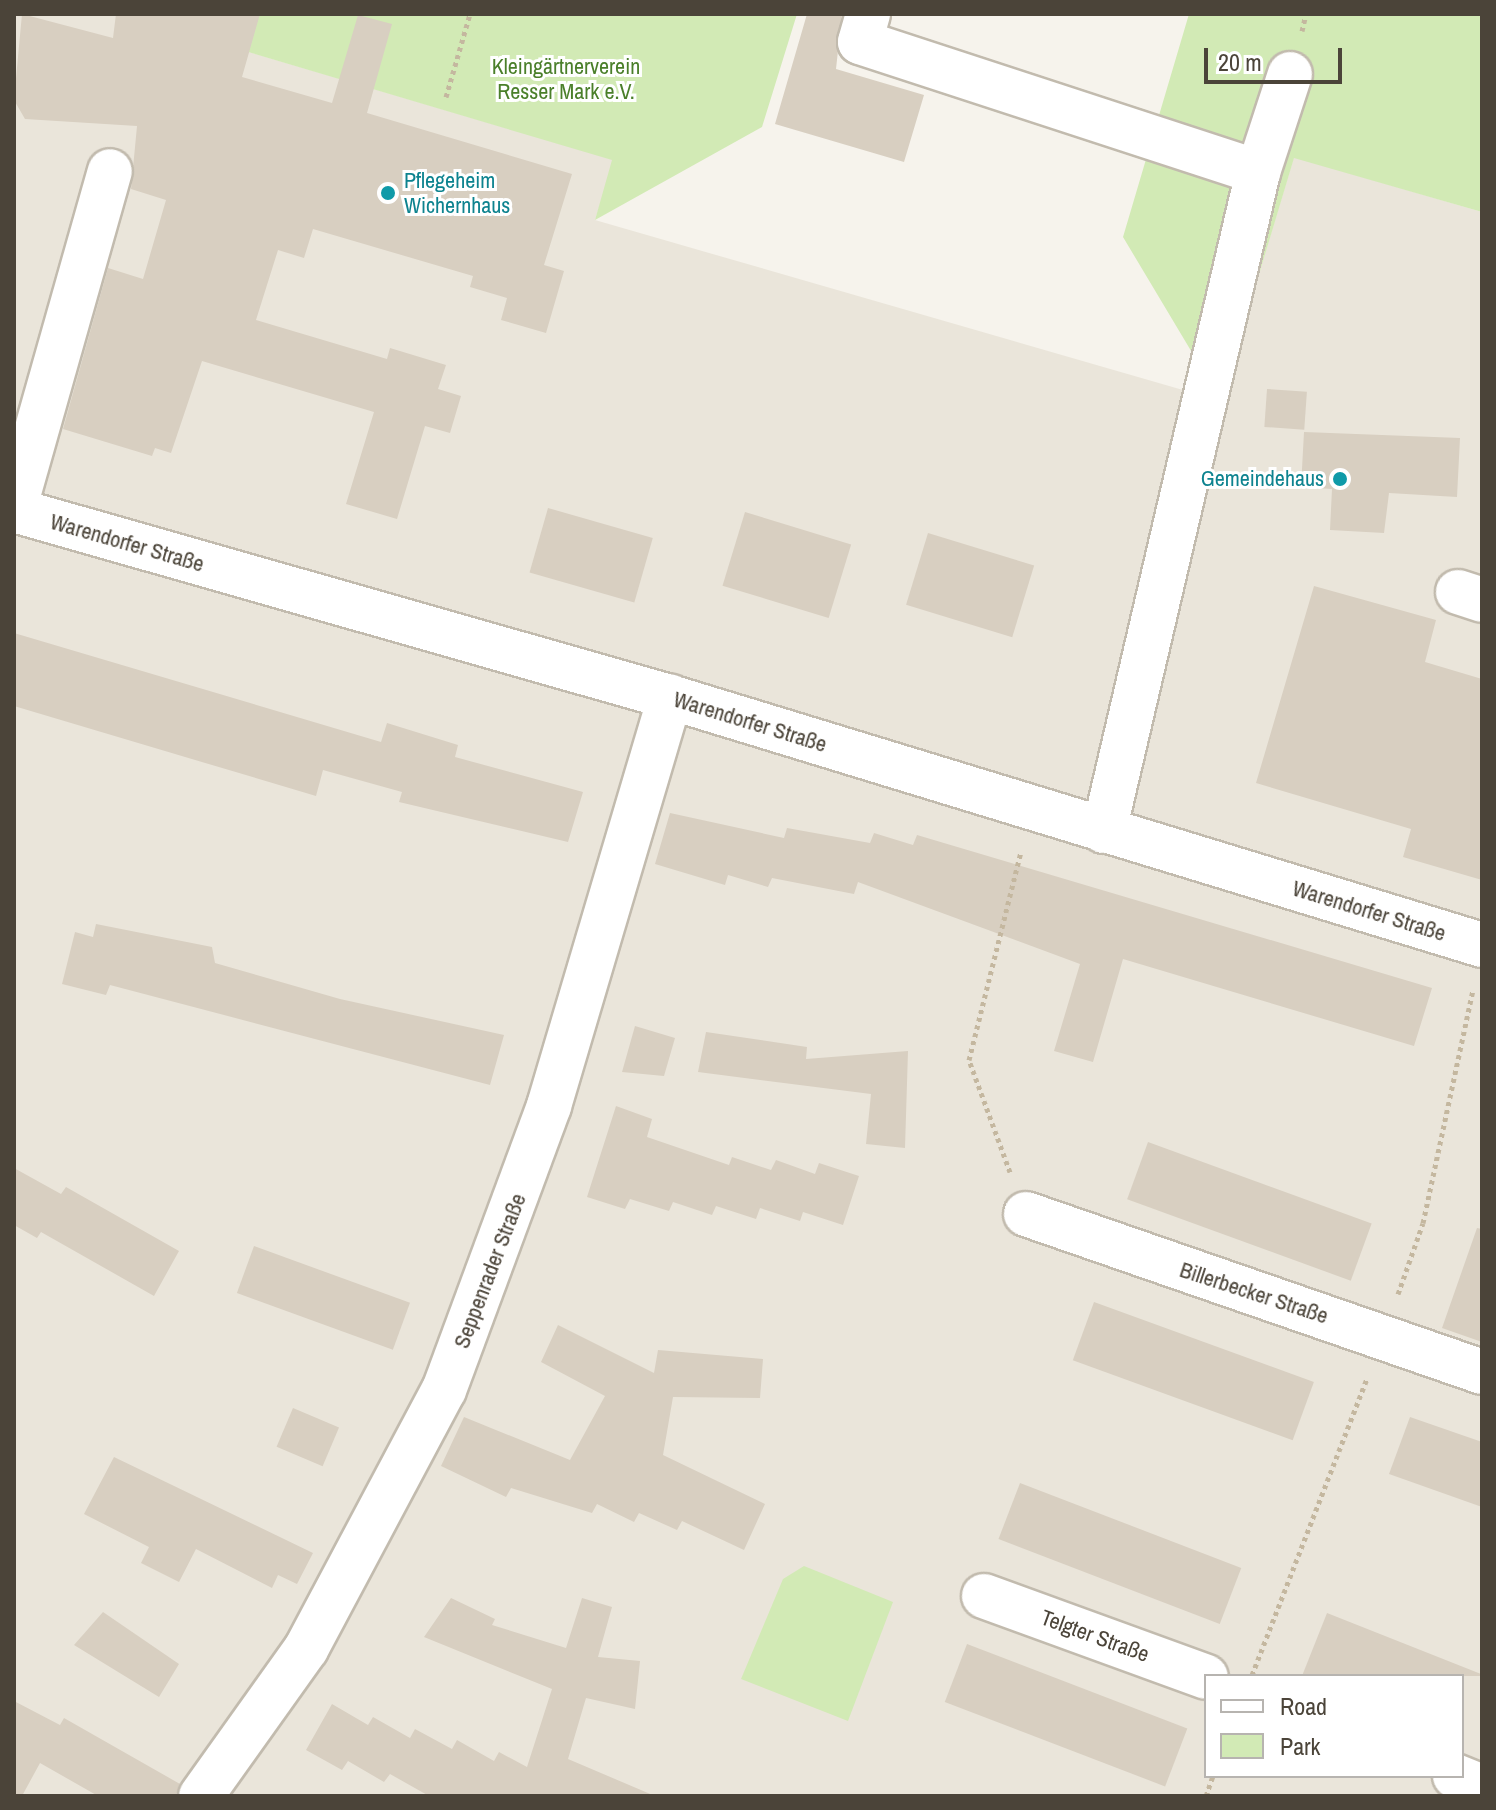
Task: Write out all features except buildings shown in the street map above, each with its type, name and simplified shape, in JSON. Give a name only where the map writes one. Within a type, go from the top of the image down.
[{"type":"street","points":[[868,14],[860,42],[1258,172]]},
{"type":"street","points":[[1104,831],[1258,172],[1290,74]]},
{"type":"street","points":[[14,510],[110,171]]},
{"type":"street","name":"Warendorfer Straße","points":[[14,510],[670,697],[1482,945]]},
{"type":"street","name":"Seppenrader Straße","points":[[201,1796],[306,1649],[444,1390],[549,1106],[670,697]]},
{"type":"street","name":"Billerbecker Straße","points":[[1026,1214],[1482,1372]]},
{"type":"street","name":"Telgter Straße","points":[[984,1596],[1204,1676]]},
{"type":"street","points":[[1460,1778],[1482,1787]]},
{"type":"path","points":[[446,97],[470,14]]},
{"type":"path","points":[[1026,1214],[969,1060],[1032,810]]},
{"type":"shaded area","points":[[14,14],[121,14],[614,160],[595,220],[1221,401],[1294,157],[1482,212],[1482,1796],[14,1796]]},
{"type":"green space","name":"Kleingärtnerverein Resser Mark e.V.","points":[[120,14],[797,14],[762,127],[595,220],[612,160]]},
{"type":"green space","points":[[1189,14],[1482,14],[1482,212],[1294,158],[1221,401],[1123,237]]},
{"type":"green space","points":[[804,1566],[893,1602],[848,1721],[741,1679],[783,1579]]},
{"type":"place","name":"Pflegeheim Wichernhaus","points":[[388,193]]},
{"type":"place","name":"Gemeindehaus","points":[[1340,479]]}]
